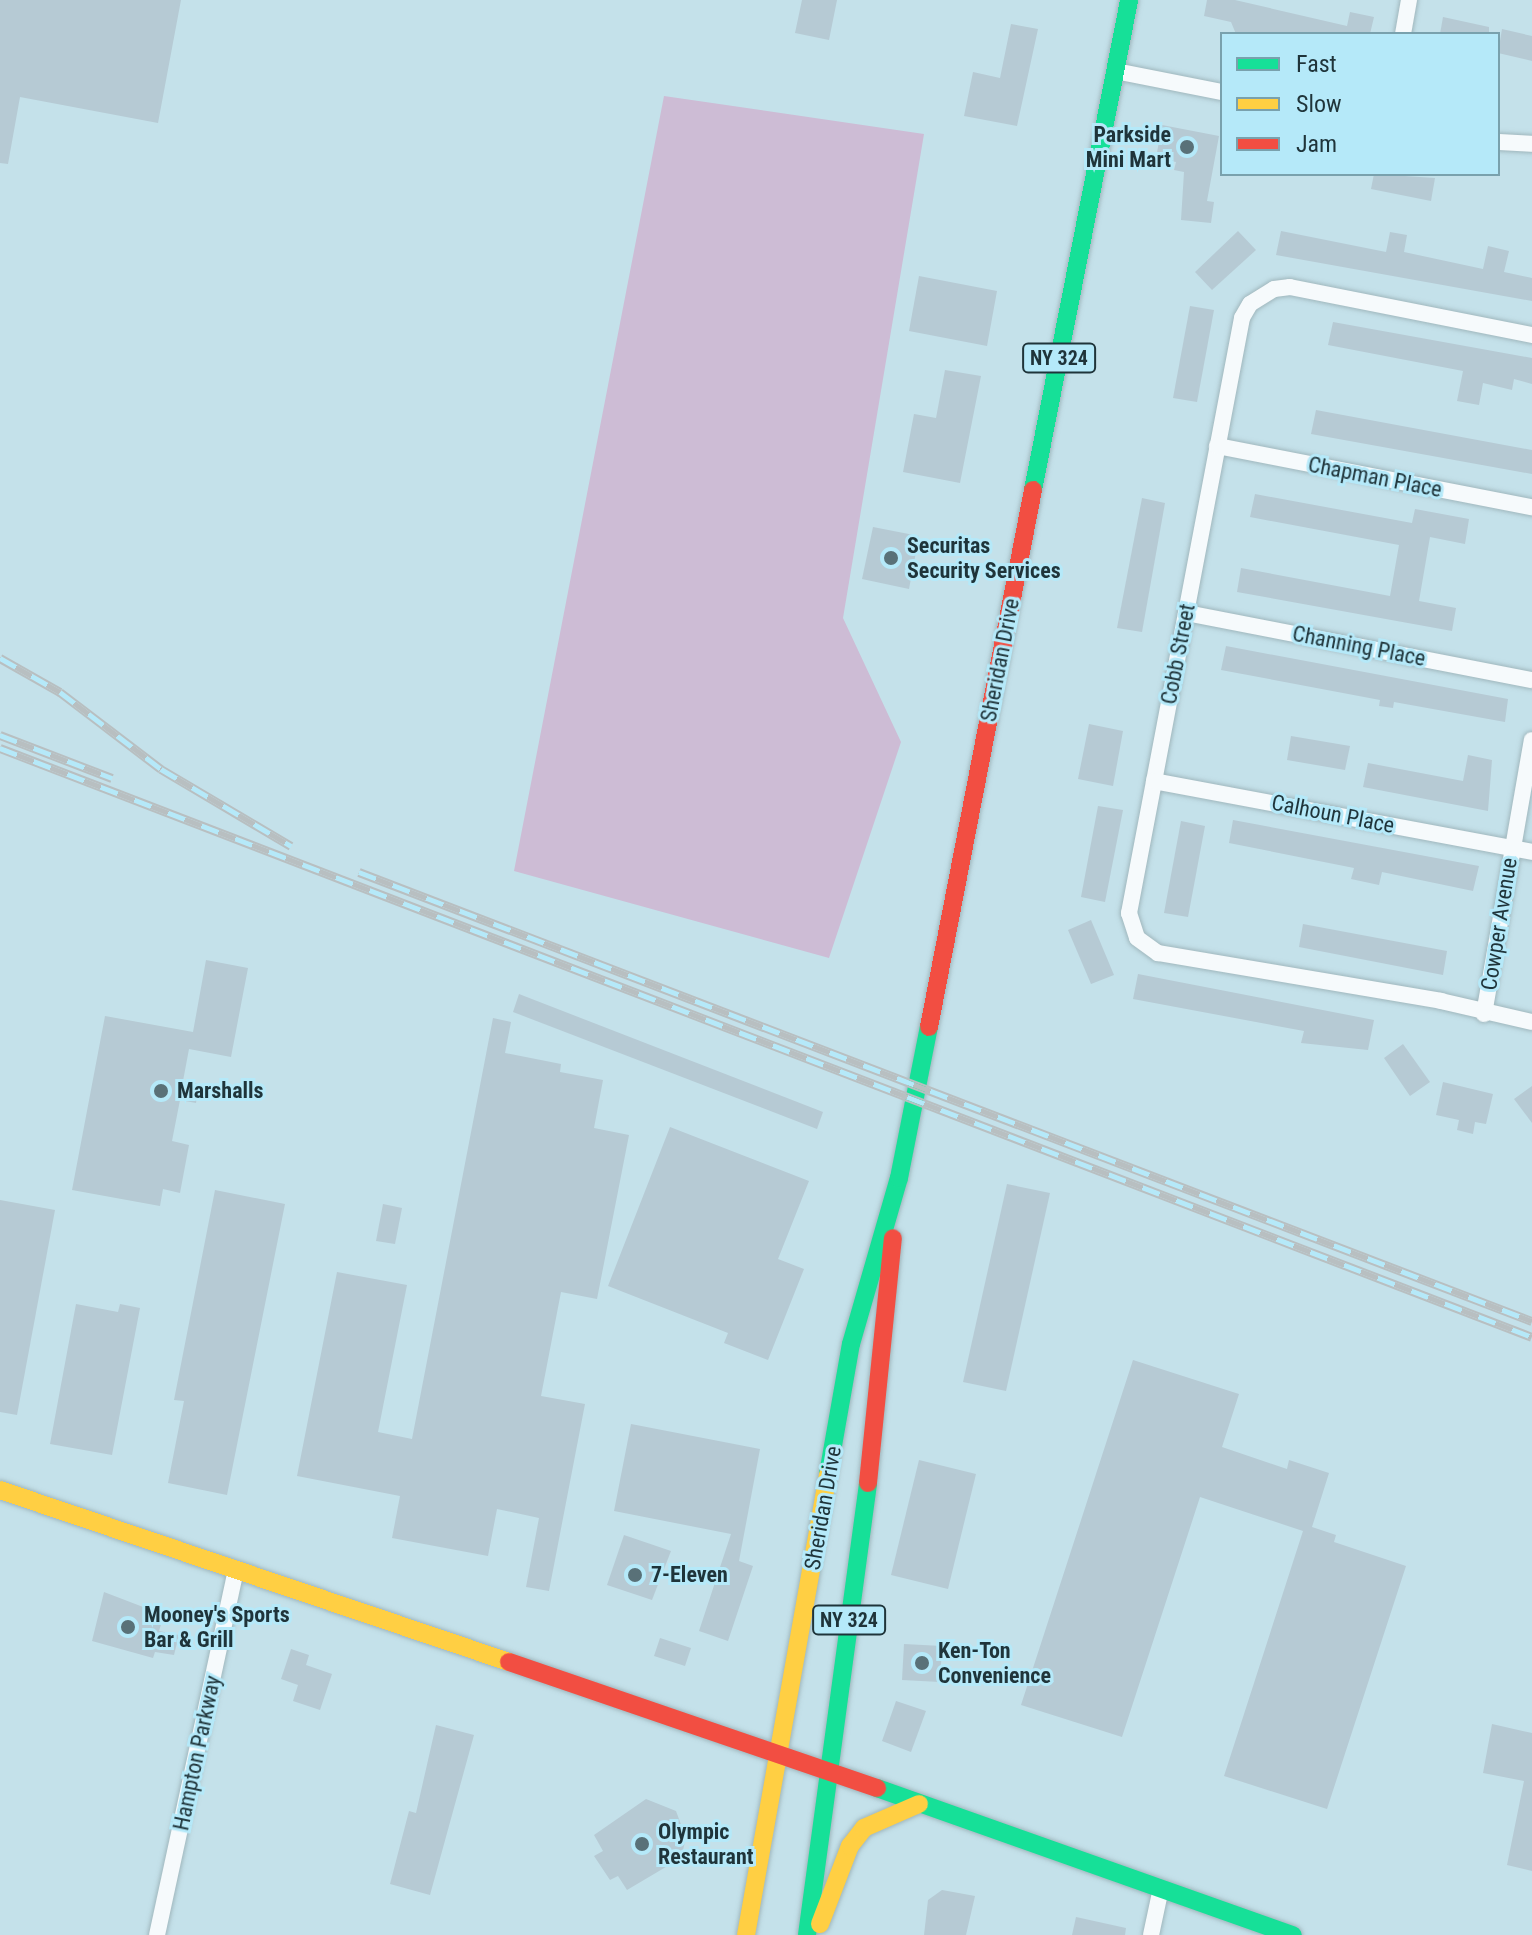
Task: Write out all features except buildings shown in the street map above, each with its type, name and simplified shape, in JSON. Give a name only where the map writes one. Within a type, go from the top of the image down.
[{"type":"main road","name":"Sheridan Drive","points":[[746,1935],[851,1344],[899,1178],[1129,0]]},
{"type":"main road","name":"Sheridan Drive","points":[[807,1935],[877,1414],[899,1178]]},
{"type":"main road","points":[[0,1490],[413,1633],[495,1654],[1293,1935]]},
{"type":"main road","points":[[816,1935],[850,1846],[864,1828],[919,1804]]},
{"type":"street","points":[[1403,32],[1409,0]]},
{"type":"street","points":[[1115,71],[1220,92]]},
{"type":"street","points":[[1500,142],[1532,144]]},
{"type":"street","name":"Cobb Street","points":[[1484,1014],[1441,1001],[1145,947],[1131,927],[1129,913],[1242,318],[1260,295],[1290,287],[1532,335]]},
{"type":"street","name":"Chapman Place","points":[[1217,446],[1532,507]]},
{"type":"street","name":"Channing Place","points":[[1186,613],[1532,680]]},
{"type":"street","name":"Cowper Avenue","points":[[1484,1014],[1532,740]]},
{"type":"street","name":"Calhoun Place","points":[[1154,781],[1532,852]]},
{"type":"street","points":[[1484,1014],[1532,1022]]},
{"type":"street","name":"Hampton Parkway","points":[[157,1935],[236,1571]]},
{"type":"street","points":[[1151,1935],[1161,1888]]},
{"type":"shaded area","points":[[664,96],[924,134],[843,618],[901,742],[829,958],[514,871]]},
{"type":"railway","points":[[0,658],[60,692],[161,769],[291,846]]},
{"type":"railway","points":[[0,735],[112,778]]},
{"type":"railway","points":[[0,748],[1532,1337]]},
{"type":"railway","points":[[359,872],[1532,1321]]},
{"type":"traffic: fast","points":[[1033,490],[1129,0]]},
{"type":"traffic: fast","points":[[828,1474],[851,1344],[899,1178],[929,1027]]},
{"type":"traffic: fast","points":[[807,1935],[868,1483]]},
{"type":"traffic: fast","points":[[877,1788],[1293,1935]]},
{"type":"traffic: slow","points":[[746,1935],[828,1474]]},
{"type":"traffic: slow","points":[[0,1490],[509,1662]]},
{"type":"traffic: slow","points":[[820,1924],[850,1846],[864,1828],[919,1804]]},
{"type":"traffic: jam","points":[[929,1027],[1033,490]]},
{"type":"traffic: jam","points":[[868,1483],[893,1238]]},
{"type":"traffic: jam","points":[[509,1662],[877,1788]]},
{"type":"place","name":"Parkside Mini Mart","points":[[1187,147]]},
{"type":"place","name":"Securitas Security Services","points":[[891,558]]},
{"type":"place","name":"Marshalls","points":[[161,1091]]},
{"type":"place","name":"7-Eleven","points":[[635,1575]]},
{"type":"place","name":"Mooney's Sports Bar & Grill","points":[[128,1627]]},
{"type":"place","name":"Ken-Ton Convenience","points":[[922,1663]]},
{"type":"place","name":"Olympic Restaurant","points":[[642,1844]]}]
